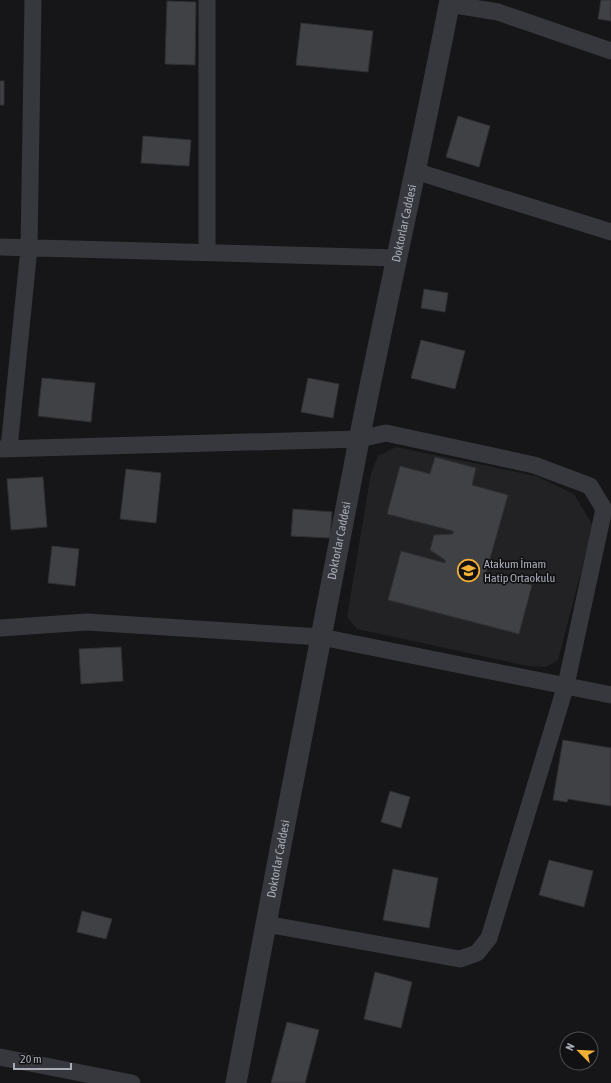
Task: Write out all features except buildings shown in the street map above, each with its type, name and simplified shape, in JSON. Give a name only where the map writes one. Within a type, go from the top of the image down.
[{"type":"street","points":[[33,0],[29,248],[5,448],[359,439],[386,433],[534,465],[590,486],[604,509],[566,685],[489,938],[477,953],[460,959],[266,924]]},
{"type":"street","points":[[207,0],[207,252]]},
{"type":"street","points":[[449,2],[498,12],[611,51]]},
{"type":"street","name":"Doktorlar Caddesi","points":[[236,1083],[359,439],[396,258],[437,70],[449,2]]},
{"type":"street","points":[[415,171],[611,232]]},
{"type":"street","points":[[0,247],[396,258]]},
{"type":"street","points":[[0,628],[87,622],[321,637],[611,695]]},
{"type":"street","points":[[0,1057],[132,1083]]},
{"type":"shaded area","name":"Atakum İmam Hatip Ortaokulu","points":[[396,447],[536,476],[574,494],[593,526],[558,660],[546,667],[528,666],[357,629],[347,617],[371,473],[378,456]]},
{"type":"place","name":"Atakum İmam Hatip Ortaokulu","points":[[468,571]]}]
